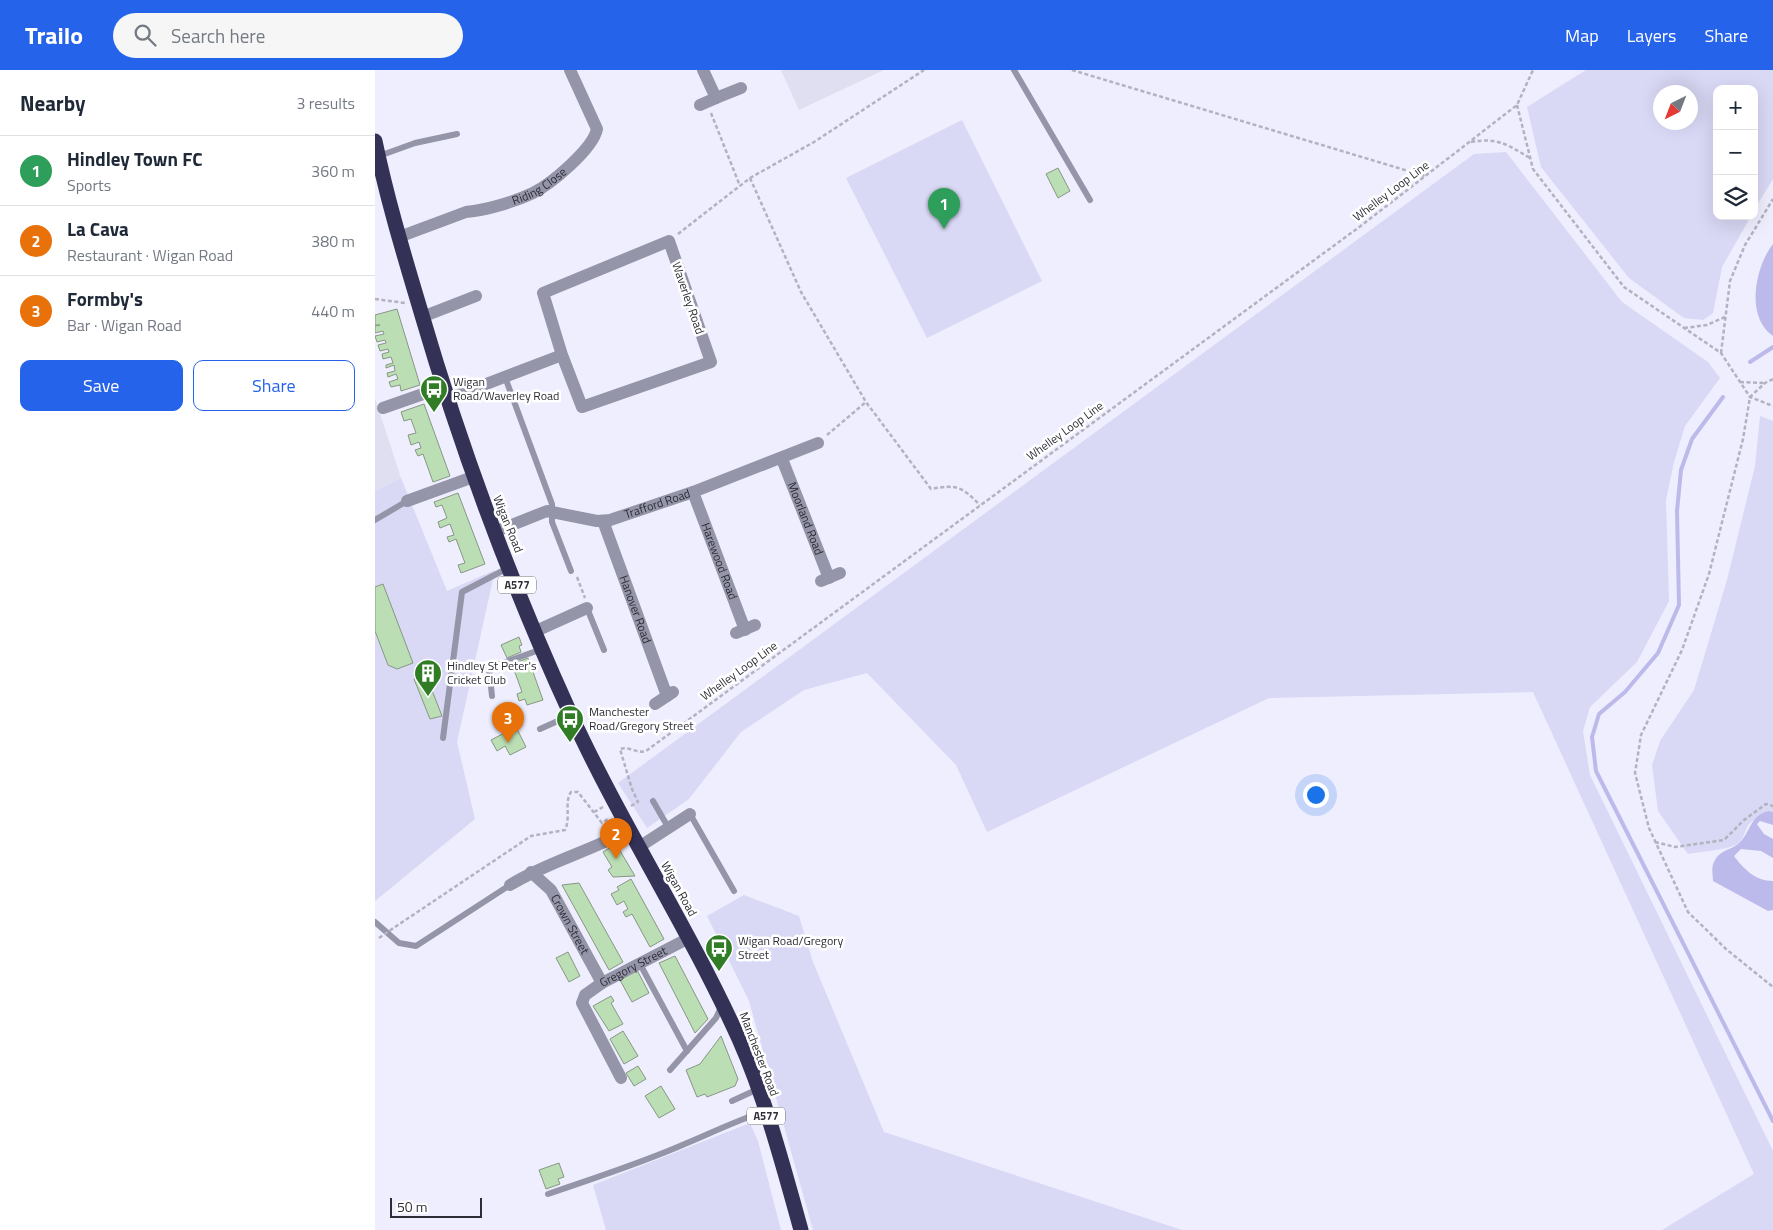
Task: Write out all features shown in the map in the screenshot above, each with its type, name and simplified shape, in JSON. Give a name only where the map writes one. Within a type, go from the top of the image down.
[{"type":"highway","name":"Wigan Road","points":[[375,141],[377,157],[420,311],[445,393],[494,532],[571,714],[629,830],[723,1004]]},
{"type":"highway","name":"Manchester Road","points":[[723,1004],[741,1043],[758,1089],[801,1230]]},
{"type":"street","name":"Riding Close","points":[[399,237],[467,212],[478,211],[532,194],[584,152],[596,137],[597,130],[570,70]]},
{"type":"street","points":[[703,70],[707,102],[741,88]]},
{"type":"street","name":"Waverley Road","points":[[669,241],[711,362],[582,407],[562,355],[543,293],[669,241]]},
{"type":"street","points":[[420,311],[476,296]]},
{"type":"street","points":[[379,407],[445,393],[505,377],[562,355]]},
{"type":"street","name":"Trafford Road","points":[[603,521],[693,492],[782,459],[818,443]]},
{"type":"street","name":"Moorland Road","points":[[782,459],[830,577]]},
{"type":"street","points":[[407,501],[473,476]]},
{"type":"street","name":"Harewood Road","points":[[693,492],[745,629]]},
{"type":"street","points":[[494,532],[542,512],[552,510],[603,521]]},
{"type":"street","name":"Hanover Road","points":[[603,521],[670,694],[655,704]]},
{"type":"street","points":[[536,631],[587,608]]},
{"type":"street","points":[[639,847],[690,814]]},
{"type":"street","points":[[510,885],[531,872],[570,858],[629,830]]},
{"type":"street","name":"Crown Street","points":[[531,872],[551,890],[602,983]]},
{"type":"street","name":"Gregory Street","points":[[621,1078],[582,1003],[585,995],[602,983],[689,938]]},
{"type":"lane","points":[[1014,70],[1090,200]]},
{"type":"lane","points":[[377,157],[415,143],[457,134]]},
{"type":"lane","points":[[505,377],[552,504],[552,522],[571,571]]},
{"type":"lane","points":[[375,520],[407,501]]},
{"type":"lane","points":[[443,738],[462,592],[509,567]]},
{"type":"lane","points":[[587,608],[604,650]]},
{"type":"lane","points":[[492,696],[489,668],[543,649]]},
{"type":"lane","points":[[540,728],[571,714]]},
{"type":"lane","points":[[653,802],[668,827]]},
{"type":"lane","points":[[690,814],[733,891]]},
{"type":"lane","points":[[375,922],[399,943],[416,946],[510,885]]},
{"type":"lane","points":[[639,964],[687,1051]]},
{"type":"lane","points":[[670,1070],[716,1018],[723,1004]]},
{"type":"lane","points":[[731,1101],[758,1089]]},
{"type":"lane","points":[[548,1194],[631,1165],[687,1143],[737,1120],[765,1111]]},
{"type":"path","points":[[669,241],[750,178],[814,142],[924,70]]},
{"type":"path","points":[[1072,70],[1426,176]]},
{"type":"path","name":"Whelley Loop Line","points":[[629,807],[638,802],[630,790],[620,749],[626,747],[643,752],[646,751],[1426,176],[1517,104],[1533,70]]},
{"type":"path","points":[[707,102],[740,186]]},
{"type":"path","points":[[1517,104],[1533,169],[1624,287],[1721,353],[1750,397],[1773,406]]},
{"type":"path","points":[[1469,143],[1485,140],[1504,142],[1530,158]]},
{"type":"path","points":[[750,178],[801,292],[866,402],[931,488],[949,485],[963,489],[980,505]]},
{"type":"path","points":[[1721,353],[1730,280],[1745,244],[1773,199]]},
{"type":"path","points":[[375,300],[420,311]]},
{"type":"path","points":[[1684,328],[1707,325],[1725,317]]},
{"type":"path","points":[[1773,379],[1765,383],[1750,397],[1743,439],[1709,574],[1682,650],[1641,735],[1635,773],[1649,828],[1687,912],[1727,949],[1773,987]]},
{"type":"path","points":[[1740,382],[1765,383]]},
{"type":"path","points":[[818,443],[866,402]]},
{"type":"path","points":[[571,571],[575,572],[585,596],[587,608]]},
{"type":"path","points":[[375,942],[531,836],[565,830],[569,822],[568,796],[571,792],[578,792],[602,822],[610,818]]},
{"type":"path","points":[[1655,842],[1675,847],[1724,840],[1744,820],[1766,804],[1773,806]]},
{"type":"path","points":[[594,812],[604,806]]},
{"type":"shaded area","points":[[781,70],[884,70],[799,110]]},
{"type":"shaded area","points":[[1586,70],[1773,70],[1773,179],[1758,203],[1758,85],[1713,85],[1713,220],[1749,220],[1722,267],[1713,313],[1703,320],[1684,318],[1629,278],[1541,167],[1527,107]]},
{"type":"shaded area","points":[[962,120],[1042,281],[927,338],[846,178]]},
{"type":"shaded area","points":[[1506,152],[1622,302],[1708,362],[1720,378],[1685,426],[1674,462],[1666,500],[1669,601],[1637,662],[1590,707],[1583,731],[1590,775],[1773,1151],[1773,1230],[1662,1230],[1754,1174],[1533,692],[1269,698],[987,832],[956,765],[867,673],[804,690],[741,732],[689,799],[647,828],[618,783],[1474,154]]},
{"type":"shaded area","points":[[375,398],[401,478],[375,491]]},
{"type":"shaded area","points":[[1760,416],[1773,421],[1773,812],[1769,811],[1751,822],[1742,839],[1734,846],[1688,854],[1658,811],[1652,765],[1660,741],[1694,690],[1727,580],[1755,466]]},
{"type":"shaded area","points":[[401,478],[447,591],[495,570],[457,742],[475,819],[375,901],[375,491]]},
{"type":"shaded area","points":[[744,895],[799,916],[813,962],[884,1132],[1182,1230],[813,1230],[749,1001],[707,916]]},
{"type":"shaded area","points":[[750,1123],[758,1141],[781,1230],[606,1230],[593,1185]]},
{"type":"water","points":[[1773,244],[1773,336],[1764,328],[1759,317],[1756,305],[1756,292],[1761,265]]},
{"type":"water","points":[[1769,811],[1773,812],[1773,825],[1760,821],[1757,824],[1764,834],[1773,839],[1773,858],[1761,851],[1741,849],[1734,856],[1755,877],[1773,881],[1773,910],[1768,911],[1713,881],[1712,869],[1718,856],[1740,842],[1757,817]]},
{"type":"building","points":[[1058,168],[1070,191],[1058,198],[1046,174]]},
{"type":"building","points":[[397,309],[420,385],[401,391],[400,385],[391,387],[389,382],[398,379],[396,374],[388,377],[387,373],[395,371],[394,365],[386,368],[386,365],[393,363],[391,357],[383,359],[382,354],[389,352],[388,349],[380,351],[378,345],[386,343],[385,340],[377,342],[375,336],[384,334],[383,331],[375,333],[375,326],[380,325],[375,325],[375,315]]},
{"type":"building","points":[[424,404],[450,476],[433,482],[423,454],[418,456],[415,450],[421,448],[419,442],[411,445],[408,435],[416,433],[411,419],[404,421],[401,412]]},
{"type":"building","points":[[458,493],[485,564],[461,573],[458,565],[465,563],[456,539],[449,542],[447,537],[454,535],[450,524],[440,528],[438,522],[447,518],[442,505],[436,507],[434,502]]},
{"type":"building","points":[[383,584],[413,663],[397,669],[388,665],[375,631],[375,587]]},
{"type":"building","points":[[519,637],[522,645],[519,646],[521,652],[507,658],[501,645]]},
{"type":"building","points":[[528,658],[543,700],[527,705],[525,699],[519,701],[517,694],[522,692],[512,664]]},
{"type":"building","name":"Hindley St Peter's Cricket Club","points":[[426,675],[442,716],[430,719],[414,679]]},
{"type":"building","points":[[516,727],[526,747],[510,755],[505,746],[497,751],[491,740]]},
{"type":"building","points":[[616,844],[635,876],[613,877],[608,870],[612,867],[603,852]]},
{"type":"building","points":[[631,879],[664,939],[650,947],[632,914],[626,917],[623,912],[628,909],[624,901],[617,905],[611,894],[619,890],[617,887]]},
{"type":"building","points":[[579,883],[623,962],[609,970],[562,885]]},
{"type":"building","points":[[568,952],[580,976],[569,982],[556,958]]},
{"type":"building","points":[[675,956],[708,1019],[695,1033],[659,963]]},
{"type":"building","points":[[637,970],[649,993],[632,1002],[620,980]]},
{"type":"building","points":[[611,996],[614,1001],[611,1003],[623,1024],[609,1031],[593,1006]]},
{"type":"building","points":[[623,1031],[638,1056],[624,1064],[610,1039]]},
{"type":"building","points":[[721,1036],[738,1079],[735,1086],[707,1097],[705,1094],[697,1097],[686,1070],[700,1064]]},
{"type":"building","points":[[638,1066],[646,1079],[634,1086],[626,1073]]},
{"type":"building","points":[[661,1086],[675,1109],[659,1118],[645,1096]]},
{"type":"building","points":[[559,1163],[564,1177],[558,1179],[560,1184],[546,1189],[539,1170]]},
{"type":"waterway","points":[[1750,362],[1773,347]]},
{"type":"waterway","points":[[1723,397],[1692,439],[1681,470],[1677,511],[1679,605],[1658,653],[1625,692],[1599,714],[1592,737],[1596,771],[1773,1121]]},
{"type":"place","name":"Hindley Town FC","points":[[944,229]]},
{"type":"place","name":"Wigan Road/Waverley Road","points":[[434,413]]},
{"type":"place","name":"Hindley St Peter's Cricket Club","points":[[428,697]]},
{"type":"place","name":"Formby's","points":[[508,743]]},
{"type":"place","name":"Manchester Road/Gregory Street","points":[[570,743]]},
{"type":"place","name":"La Cava","points":[[616,859]]},
{"type":"place","name":"Wigan Road/Gregory Street","points":[[719,972]]}]
